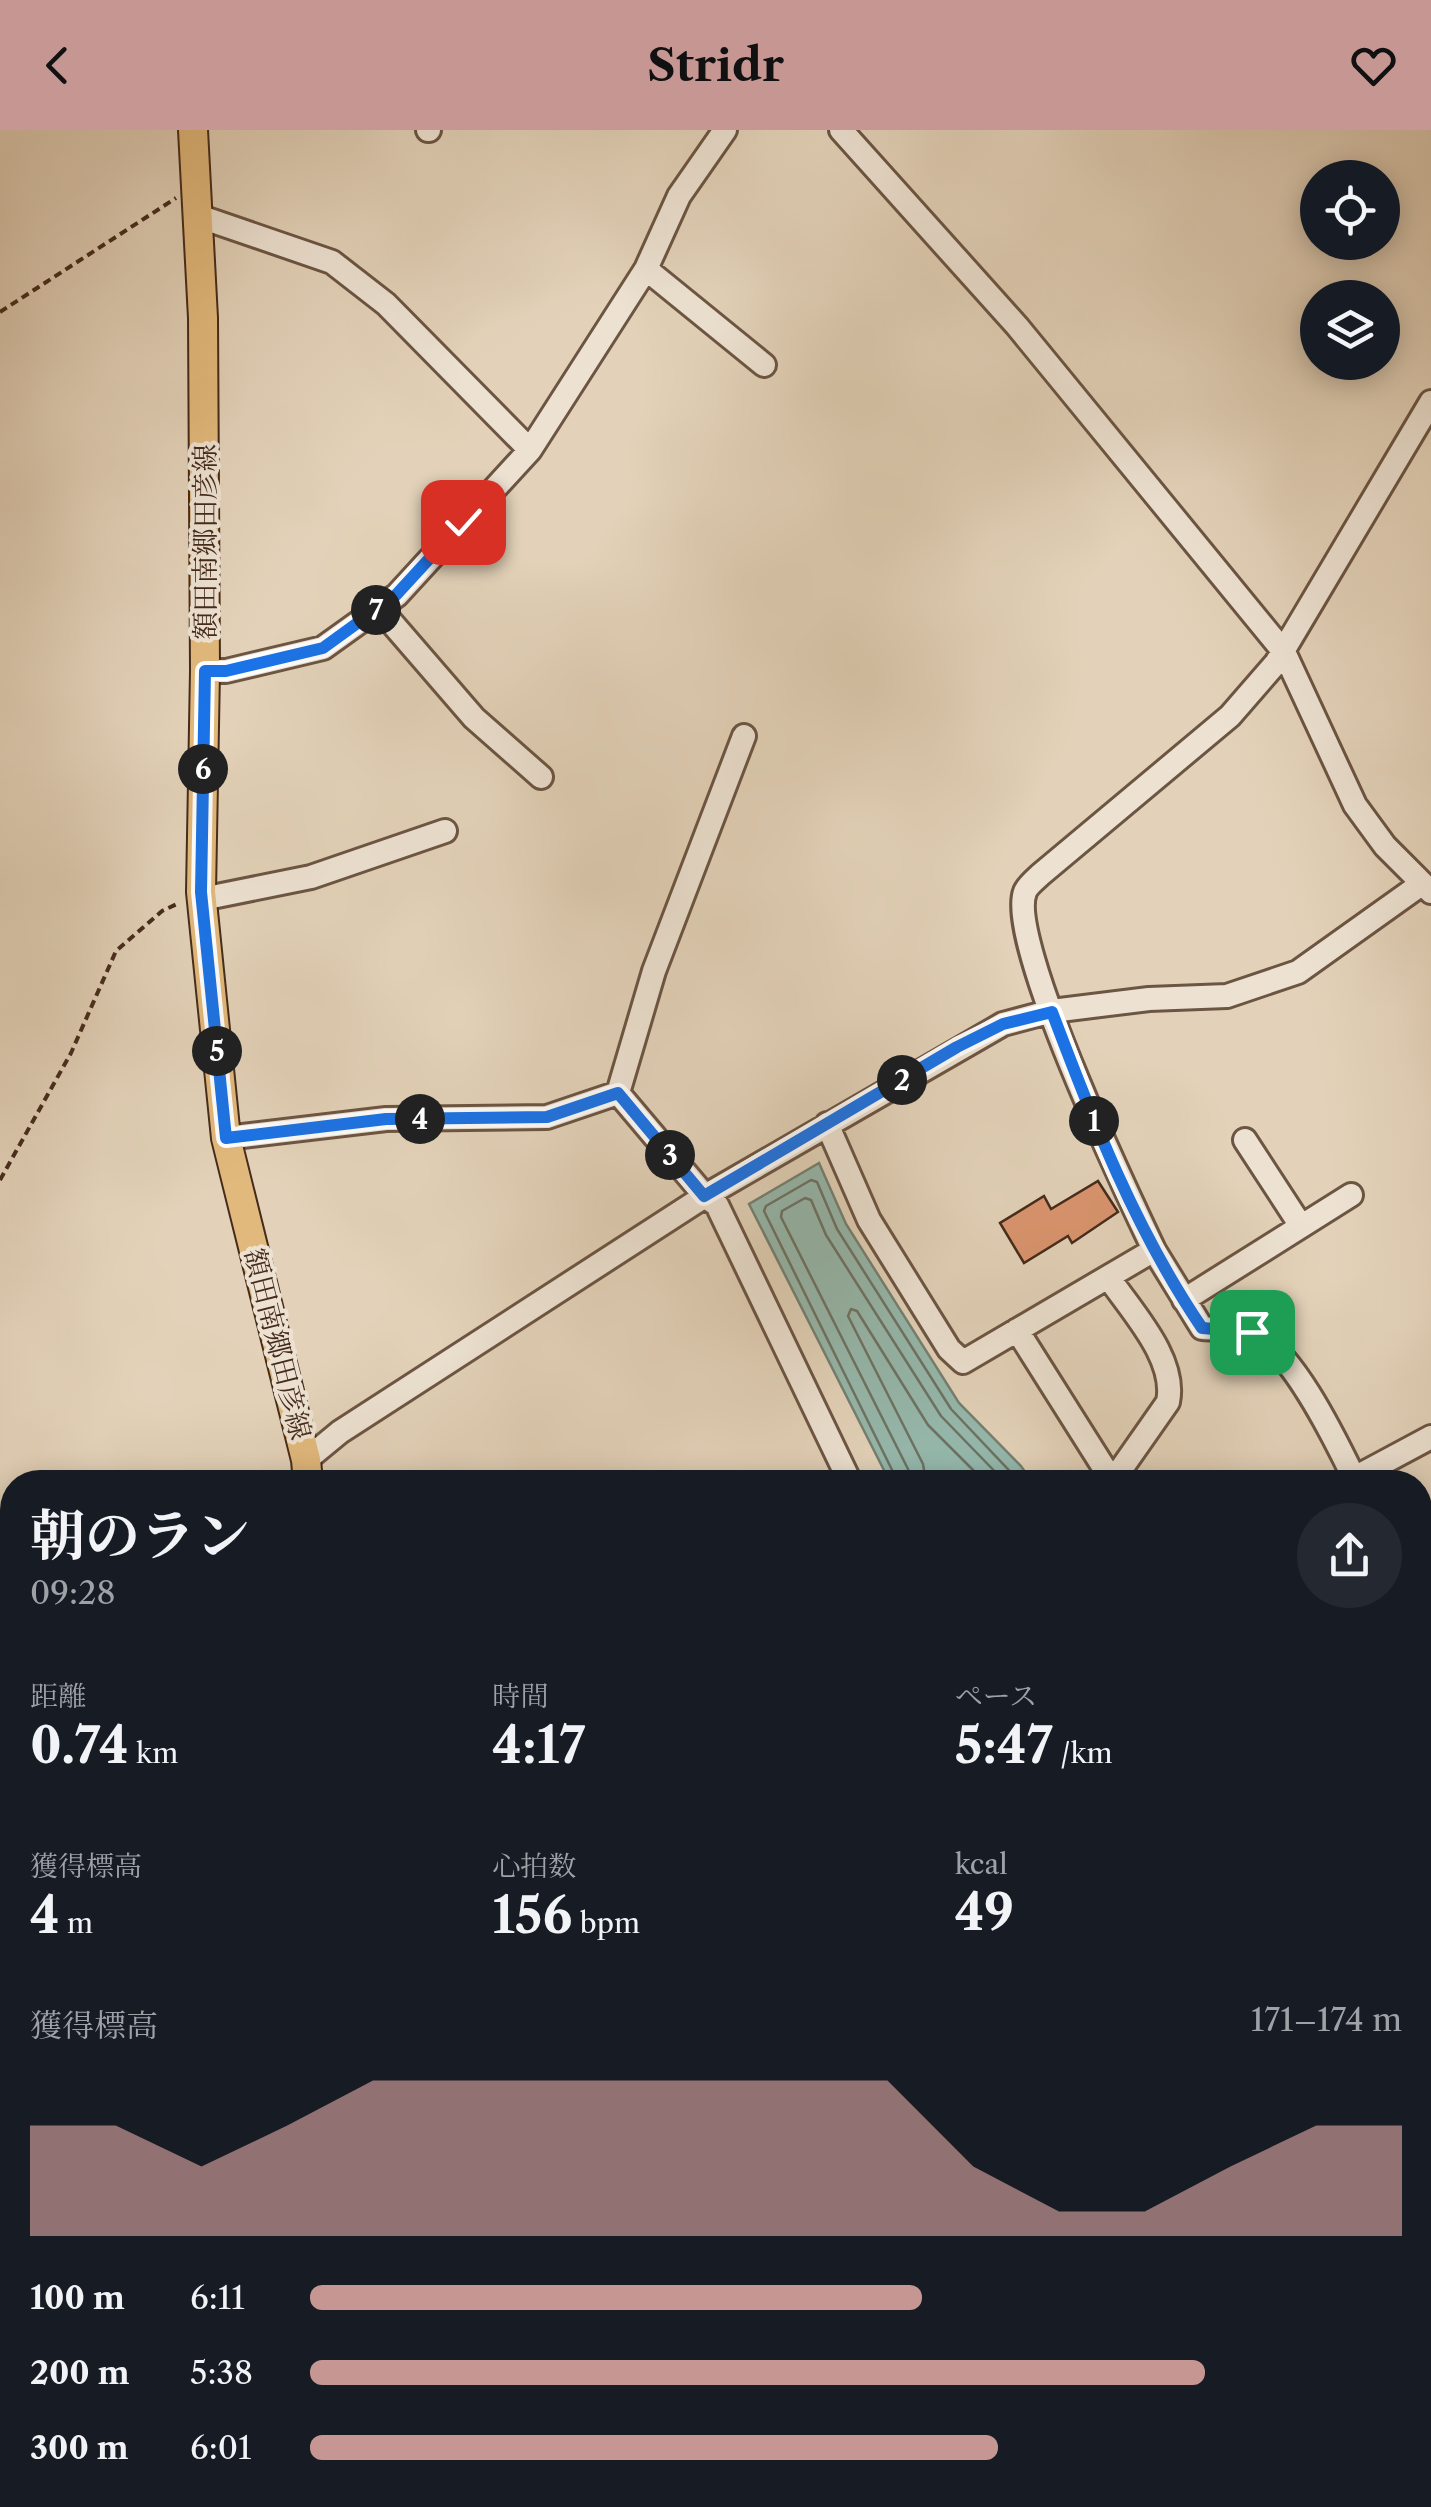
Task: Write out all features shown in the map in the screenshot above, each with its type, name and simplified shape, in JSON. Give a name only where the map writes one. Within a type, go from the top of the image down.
[{"type":"main road","name":"額田南郷田彦線","points":[[193,130],[204,318],[202,896],[226,1138],[308,1470]]},
{"type":"street","points":[[205,671],[226,671],[323,648],[396,595],[530,450],[646,269],[679,196],[725,130]]},
{"type":"street","points":[[309,1470],[340,1432],[704,1196],[1003,1024],[1052,1012],[1148,999],[1228,996],[1298,972],[1426,888],[1355,805],[1284,652],[1017,326],[841,130]]},
{"type":"street","points":[[198,216],[332,262],[386,304],[530,450]]},
{"type":"street","points":[[646,269],[764,366]]},
{"type":"street","points":[[1347,1470],[1305,1385],[1252,1332],[1202,1328],[1154,1250],[1095,1125],[1052,1012],[1024,928],[1025,892],[1230,716],[1284,652],[1431,402]]},
{"type":"street","points":[[379,608],[474,718],[541,777]]},
{"type":"street","points":[[618,1093],[654,972],[744,736]]},
{"type":"street","points":[[202,896],[312,877],[445,831]]},
{"type":"street","points":[[226,1138],[386,1119],[547,1117],[618,1093]]},
{"type":"street","points":[[618,1093],[704,1196],[717,1205],[844,1470]]},
{"type":"street","points":[[827,1124],[869,1220],[949,1350],[963,1362],[1154,1250]]},
{"type":"street","points":[[1245,1140],[1301,1226]]},
{"type":"street","points":[[1184,1300],[1351,1195]]},
{"type":"street","points":[[1109,1278],[1166,1365],[1171,1386],[1168,1402],[1121,1470]]},
{"type":"street","points":[[1018,1330],[1106,1470]]},
{"type":"street","points":[[1373,1470],[1431,1436]]},
{"type":"path","points":[[0,312],[196,185]]},
{"type":"path","points":[[0,1180],[71,1053],[116,951],[162,911],[202,896]]},
{"type":"water","points":[[819,1163],[846,1224],[959,1403],[1024,1470],[884,1470],[749,1204]]},
{"type":"building","points":[[1098,1181],[1118,1212],[1072,1243],[1068,1236],[1024,1263],[1000,1223],[1044,1196],[1051,1209]]},
{"type":"route","points":[[463,522],[396,595],[323,648],[226,671],[205,671],[201,892],[226,1138],[386,1119],[547,1117],[618,1093],[704,1196],[957,1047],[1003,1024],[1052,1012],[1095,1125],[1154,1250],[1184,1300],[1202,1328],[1252,1332]]}]
